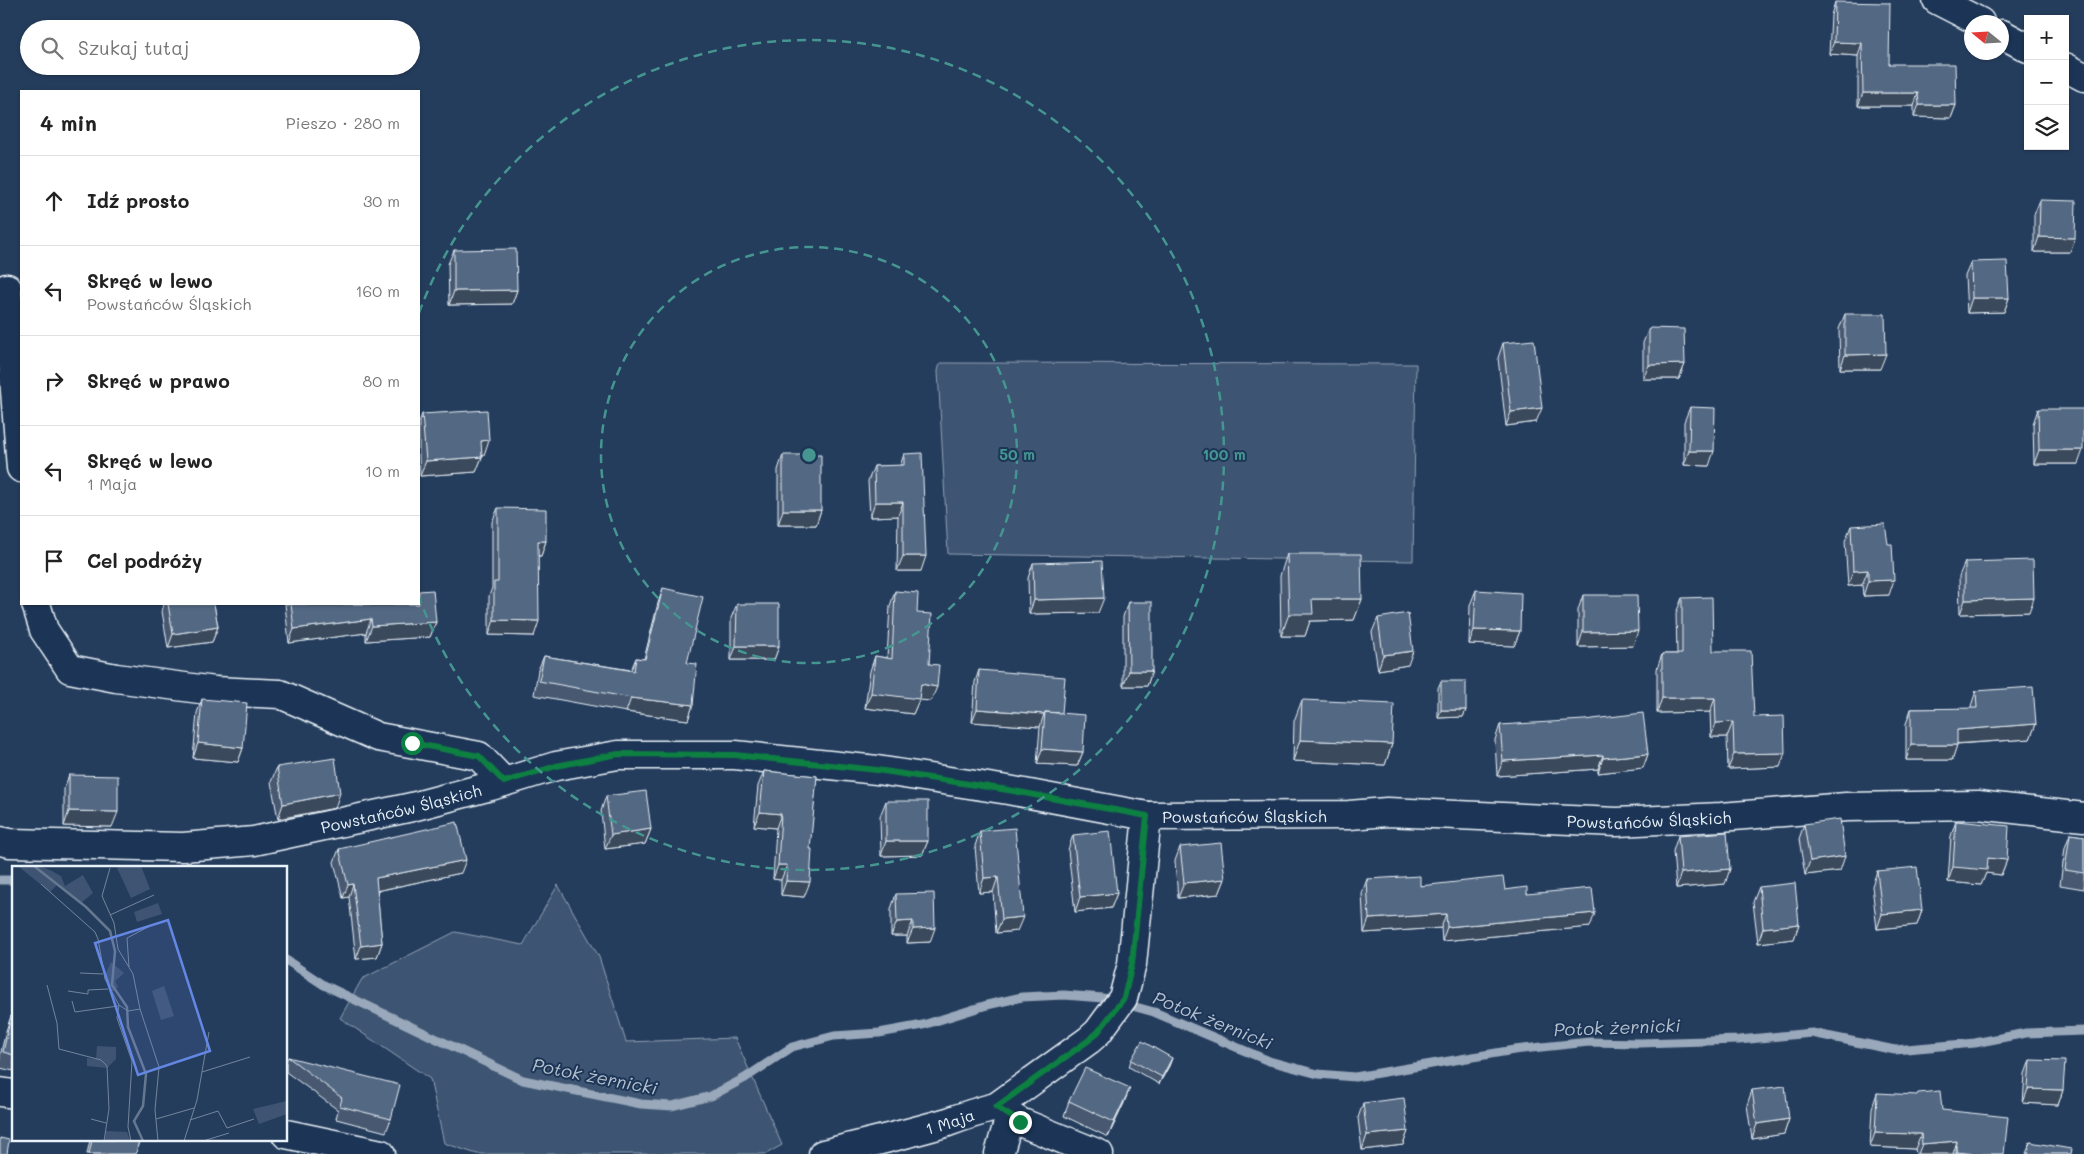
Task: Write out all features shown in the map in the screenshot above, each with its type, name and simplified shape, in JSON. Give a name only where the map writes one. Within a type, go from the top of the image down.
[{"type":"street","points":[[1937,0],[1966,15]]},
{"type":"street","points":[[2009,38],[2024,46]]},
{"type":"street","points":[[2069,69],[2084,77]]},
{"type":"street","points":[[7,288],[20,455]]},
{"type":"street","points":[[36,605],[44,630],[70,669],[116,678],[215,691],[280,694],[378,737],[479,756],[504,782]]},
{"type":"street","name":"Powstańców Śląskich","points":[[0,841],[10,843],[183,847],[254,841],[412,807],[556,766],[618,754],[735,755],[877,770],[1008,790],[1147,816],[1387,812],[1617,822],[1722,817],[1846,807],[1978,805],[2084,817]]},
{"type":"street","points":[[999,1154],[1003,1112],[1098,1032],[1124,998],[1136,938],[1147,816]]},
{"type":"street","name":"1 Maja","points":[[824,1154],[868,1144],[948,1121],[972,1112],[1003,1112]]},
{"type":"street","points":[[1003,1112],[1020,1122],[1099,1154]]},
{"type":"street","points":[[288,1134],[381,1154]]},
{"type":"shaded area","points":[[940,363],[1416,364],[1413,561],[948,554],[938,371]]},
{"type":"shaded area","points":[[558,885],[599,957],[626,1042],[735,1038],[782,1145],[766,1154],[477,1154],[444,1143],[430,1079],[340,1018],[362,979],[455,932],[523,945]]},
{"type":"building","points":[[1835,2],[1890,3],[1889,64],[1955,64],[1956,105],[1919,105],[1918,93],[1863,93],[1862,43],[1834,42]]},
{"type":"building","points":[[2040,200],[2076,201],[2075,238],[2039,237]]},
{"type":"building","points":[[516,249],[517,290],[454,291],[454,250]]},
{"type":"building","points":[[2007,261],[2009,298],[1972,298],[1971,262]]},
{"type":"building","points":[[1845,314],[1885,314],[1886,354],[1845,355]]},
{"type":"building","points":[[1649,328],[1684,329],[1685,364],[1649,365]]},
{"type":"building","points":[[1534,340],[1542,408],[1511,412],[1503,343]]},
{"type":"building","points":[[1690,407],[1715,408],[1714,451],[1689,451]]},
{"type":"building","points":[[2038,409],[2083,409],[2083,450],[2039,450]]},
{"type":"building","points":[[487,410],[489,440],[481,441],[482,457],[426,461],[422,414]]},
{"type":"building","points":[[922,453],[926,556],[903,556],[903,502],[875,502],[874,466],[904,465],[904,454]]},
{"type":"building","points":[[783,455],[821,455],[821,510],[783,510]]},
{"type":"building","points":[[498,508],[546,509],[546,541],[538,541],[539,621],[494,620],[494,582],[498,582]]},
{"type":"building","points":[[1885,524],[1888,544],[1892,544],[1894,580],[1868,581],[1868,570],[1853,571],[1851,526]]},
{"type":"building","points":[[1287,554],[1361,554],[1362,599],[1312,599],[1313,614],[1289,614]]},
{"type":"building","points":[[2033,560],[2034,598],[1965,600],[1965,562]]},
{"type":"building","points":[[1102,561],[1104,598],[1034,600],[1033,563]]},
{"type":"building","points":[[663,588],[703,597],[687,663],[697,664],[693,705],[631,698],[539,681],[544,656],[634,671],[636,658],[645,659]]},
{"type":"building","points":[[433,590],[436,622],[372,626],[371,619],[294,629],[291,605],[420,605],[420,591]]},
{"type":"building","points":[[1476,590],[1521,593],[1520,631],[1474,630]]},
{"type":"building","points":[[895,591],[918,593],[917,613],[932,614],[929,664],[939,665],[937,687],[921,684],[919,699],[871,693],[875,656],[892,659]]},
{"type":"building","points":[[1583,595],[1637,595],[1638,631],[1583,632]]},
{"type":"building","points":[[1712,597],[1713,651],[1751,651],[1754,717],[1784,716],[1785,753],[1734,754],[1733,722],[1716,723],[1715,698],[1662,698],[1662,654],[1682,654],[1682,598]]},
{"type":"building","points":[[1128,602],[1152,602],[1152,671],[1129,671]]},
{"type":"building","points":[[737,604],[779,604],[779,646],[736,646]]},
{"type":"building","points":[[168,605],[214,605],[218,627],[173,634]]},
{"type":"building","points":[[1408,613],[1413,651],[1383,655],[1378,618]]},
{"type":"building","points":[[979,670],[1065,677],[1062,713],[1045,712],[1044,714],[977,709]]},
{"type":"building","points":[[1441,681],[1466,681],[1466,710],[1441,710]]},
{"type":"building","points":[[2033,687],[2036,724],[1957,730],[1957,745],[1911,745],[1911,709],[1977,708],[1976,691]]},
{"type":"building","points":[[202,699],[247,703],[243,748],[198,743]]},
{"type":"building","points":[[1302,700],[1394,704],[1392,744],[1300,740]]},
{"type":"building","points":[[1045,712],[1085,715],[1083,752],[1042,749]]},
{"type":"building","points":[[1643,713],[1648,754],[1603,758],[1603,755],[1503,761],[1500,725],[1584,720]]},
{"type":"building","points":[[335,758],[340,793],[283,804],[277,767]]},
{"type":"building","points":[[764,771],[817,776],[810,849],[812,849],[810,882],[786,881],[787,865],[778,865],[781,814],[760,812]]},
{"type":"building","points":[[69,775],[118,776],[118,812],[69,811]]},
{"type":"building","points":[[646,791],[651,829],[611,835],[606,796]]},
{"type":"building","points":[[886,801],[928,801],[928,841],[886,841]]},
{"type":"building","points":[[1840,819],[1845,856],[1810,861],[1804,824]]},
{"type":"building","points":[[1956,821],[2009,826],[2007,860],[1988,858],[1987,870],[1953,867]]},
{"type":"building","points":[[457,822],[466,860],[376,878],[382,943],[361,946],[353,884],[348,885],[339,849]]},
{"type":"building","points":[[1015,828],[1023,917],[1002,919],[998,877],[984,878],[980,831]]},
{"type":"building","points":[[1110,831],[1117,893],[1080,897],[1073,835]]},
{"type":"building","points":[[1727,832],[1730,869],[1681,873],[1678,836]]},
{"type":"building","points":[[2070,834],[2084,836],[2084,873],[2065,870]]},
{"type":"building","points":[[1221,843],[1225,879],[1184,883],[1180,847]]},
{"type":"building","points":[[1917,867],[1922,910],[1882,914],[1877,871]]},
{"type":"building","points":[[1420,876],[1420,886],[1503,877],[1505,890],[1527,887],[1527,894],[1592,888],[1595,913],[1447,927],[1446,914],[1369,919],[1367,879]]},
{"type":"building","points":[[1795,883],[1799,924],[1763,928],[1759,887]]},
{"type":"building","points":[[934,893],[935,928],[913,929],[913,921],[897,922],[896,894]]},
{"type":"building","points":[[11,1016],[12,1054],[3,1052]]},
{"type":"building","points":[[1142,1041],[1172,1058],[1162,1077],[1131,1060]]},
{"type":"building","points":[[288,1057],[400,1085],[391,1119],[340,1106],[342,1098]]},
{"type":"building","points":[[2030,1060],[2065,1061],[2063,1090],[2028,1089]]},
{"type":"building","points":[[1085,1068],[1130,1088],[1114,1122],[1069,1101]]},
{"type":"building","points":[[1785,1086],[1789,1119],[1757,1124],[1752,1090]]},
{"type":"building","points":[[1940,1091],[1942,1110],[2008,1117],[2004,1154],[1956,1152],[1957,1141],[1922,1144],[1921,1134],[1875,1133],[1877,1093],[1917,1095],[1918,1093]]},
{"type":"building","points":[[1404,1098],[1408,1131],[1367,1135],[1363,1103]]},
{"type":"building","points":[[0,1138],[9,1140],[7,1154],[0,1154]]},
{"type":"building","points":[[92,1142],[139,1142],[136,1154],[89,1154]]},
{"type":"building","points":[[2030,1142],[2071,1149],[2070,1154],[2028,1154]]},
{"type":"waterway","name":"Potok żernicki","points":[[0,880],[12,880]]},
{"type":"waterway","name":"Potok żernicki","points":[[288,961],[324,985],[523,1080],[641,1104],[672,1106],[711,1096],[745,1078],[792,1047],[834,1036],[879,1033],[923,1025],[987,1005],[1022,997],[1064,995],[1103,998],[1154,1012],[1269,1061],[1318,1074],[1355,1077],[1514,1050],[1589,1042],[1640,1043],[1739,1040],[1812,1033],[1895,1050],[1975,1043],[2026,1033],[2084,1031]]},
{"type":"route","points":[[412,743],[479,756],[504,782],[556,766],[618,754],[735,755],[877,770],[1008,790],[1147,816],[1136,938],[1124,998],[1098,1032],[1089,1040],[996,1107],[1020,1122]]}]
